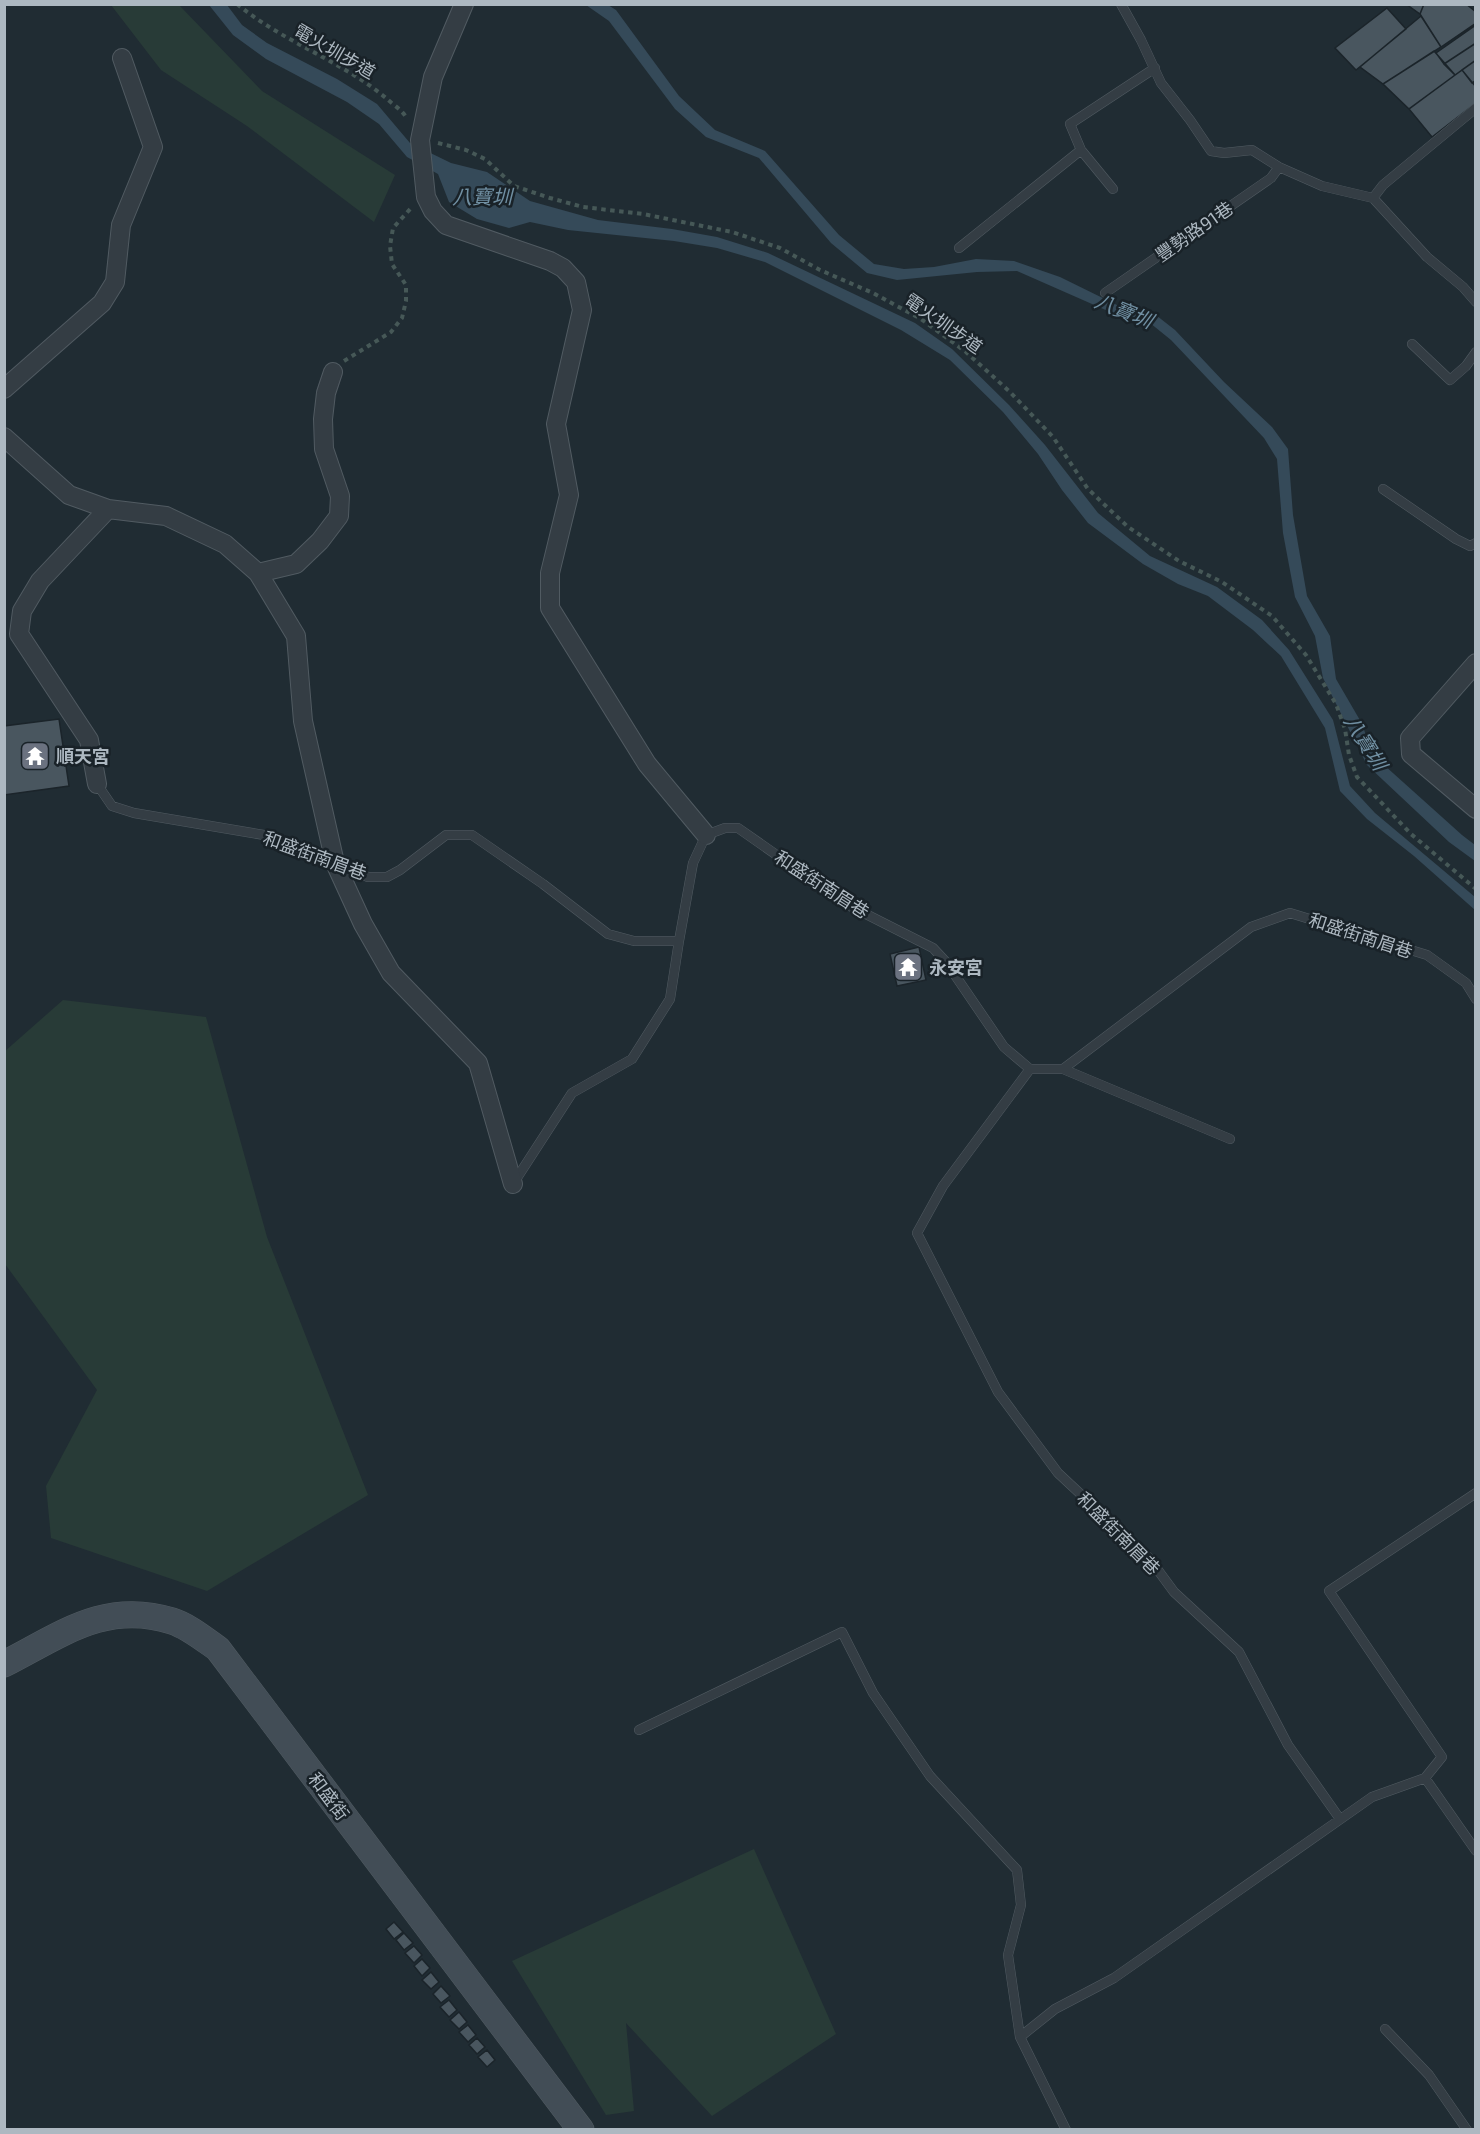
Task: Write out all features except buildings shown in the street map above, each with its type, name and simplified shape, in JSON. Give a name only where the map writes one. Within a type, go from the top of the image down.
[{"type":"main road","name":"和盛街","points":[[4,1664],[89,1621],[115,1614],[140,1614],[173,1621],[199,1635],[218,1649],[581,2130]]},
{"type":"street","points":[[464,4],[433,77],[420,140],[426,197],[433,211],[446,225],[550,261],[563,268],[576,282],[582,310],[556,424],[569,495],[550,573],[550,608],[647,764],[706,835]]},
{"type":"street","points":[[4,389],[102,303],[115,282],[121,225],[153,147],[122,58]]},
{"type":"street","points":[[258,573],[296,564],[321,541],[339,516],[340,496],[324,449],[323,419],[326,393],[333,372]]},
{"type":"street","points":[[4,437],[69,495],[108,509],[166,516],[225,544],[258,573],[296,636],[303,721],[335,863],[363,924],[391,973],[478,1063],[513,1184]]},
{"type":"street","points":[[97,784],[89,740],[19,634],[22,611],[40,580],[108,509]]},
{"type":"street","points":[[1476,663],[1410,738],[1411,754],[1476,809]]},
{"type":"lane","points":[[1121,4],[1161,83],[1211,151],[1224,153],[1252,150],[1280,167],[1322,186],[1373,198],[1427,257],[1463,287],[1476,302]]},
{"type":"lane","points":[[1113,189],[1082,150],[1070,124],[1155,68]]},
{"type":"lane","points":[[1373,198],[1383,185],[1476,108]]},
{"type":"lane","points":[[959,248],[1082,150]]},
{"type":"lane","name":"豐勢路91巷","points":[[1104,293],[1271,178],[1280,167]]},
{"type":"lane","points":[[1412,344],[1450,380],[1466,366],[1476,352]]},
{"type":"lane","points":[[1383,489],[1456,539],[1470,546],[1476,543]]},
{"type":"lane","name":"和盛街南眉巷","points":[[97,784],[112,806],[134,813],[264,835],[368,877],[387,877],[400,870],[446,835],[472,835],[543,884],[608,934],[634,941],[680,941]]},
{"type":"lane","name":"和盛街南眉巷","points":[[706,835],[725,828],[738,828],[848,905],[933,948],[946,962],[1004,1047],[1030,1069],[943,1186],[917,1233],[998,1392],[1058,1473],[1149,1558],[1174,1592],[1239,1652],[1288,1745],[1340,1819]]},
{"type":"lane","points":[[513,1184],[572,1093],[632,1059],[670,999],[693,863],[706,835]]},
{"type":"lane","name":"和盛街南眉巷","points":[[1063,1069],[1251,927],[1290,913],[1427,955],[1466,983],[1476,999]]},
{"type":"lane","points":[[1030,1069],[1063,1069],[1230,1138]]},
{"type":"lane","points":[[1020,2037],[1055,2008],[1114,1978],[1372,1797],[1425,1778],[1442,1757],[1329,1591],[1476,1493]]},
{"type":"lane","points":[[639,1730],[842,1632],[873,1693],[930,1776],[1017,1870],[1021,1905],[1008,1955],[1020,2037],[1066,2130]]},
{"type":"lane","points":[[1425,1778],[1476,1851]]},
{"type":"lane","points":[[1385,2029],[1429,2075],[1467,2130]]},
{"type":"path","name":"電火圳步道","points":[[237,4],[271,29],[346,68],[404,114],[420,140],[466,150],[485,159],[514,186],[583,207],[643,214],[721,230],[780,248],[921,319],[966,352],[1009,391],[1053,437],[1088,489],[1128,527],[1179,561],[1222,582],[1272,616],[1305,655],[1336,704],[1357,777],[1412,834],[1476,889]]},
{"type":"path","points":[[333,372],[345,361],[391,332],[402,318],[406,301],[406,285],[392,264],[390,246],[393,228],[410,208],[426,197]]},
{"type":"green space","points":[[111,5],[179,5],[262,91],[395,175],[374,222],[247,126],[161,70]]},
{"type":"green space","points":[[63,1000],[206,1017],[267,1237],[368,1495],[207,1591],[51,1538],[46,1486],[97,1390],[5,1264],[4,1052]]},
{"type":"green space","points":[[754,1849],[836,2034],[712,2116],[626,2023],[634,2111],[606,2115],[512,1961]]},
{"type":"water","name":"八寶圳","points":[[209,5],[227,5],[242,25],[267,43],[337,79],[377,104],[410,143],[451,163],[487,172],[530,201],[598,220],[717,237],[768,253],[915,323],[952,349],[1009,405],[1045,445],[1098,513],[1150,556],[1217,587],[1262,620],[1289,650],[1333,720],[1350,786],[1375,813],[1475,897],[1475,910],[1414,856],[1367,819],[1340,791],[1325,728],[1281,656],[1253,630],[1208,596],[1178,584],[1143,564],[1088,523],[1038,454],[1003,412],[950,360],[901,330],[765,262],[717,248],[674,241],[568,230],[530,222],[509,228],[477,219],[449,202],[438,174],[407,157],[379,124],[347,102],[266,59],[233,35]]},
{"type":"water","name":"八寶圳","points":[[586,5],[608,5],[616,10],[679,96],[715,130],[765,151],[839,235],[874,264],[904,269],[934,267],[976,259],[1014,261],[1060,277],[1119,306],[1152,312],[1175,330],[1224,382],[1272,427],[1288,449],[1293,515],[1307,596],[1330,636],[1336,679],[1361,722],[1374,756],[1475,845],[1475,861],[1449,842],[1367,765],[1323,678],[1315,636],[1295,597],[1283,533],[1277,459],[1264,438],[1171,340],[1150,323],[1117,315],[1017,271],[977,272],[897,280],[867,273],[831,243],[759,158],[706,137],[675,109],[609,21]]},
{"type":"place","name":"順天宮","points":[[35,756]]},
{"type":"place","name":"永安宮","points":[[908,967]]}]
